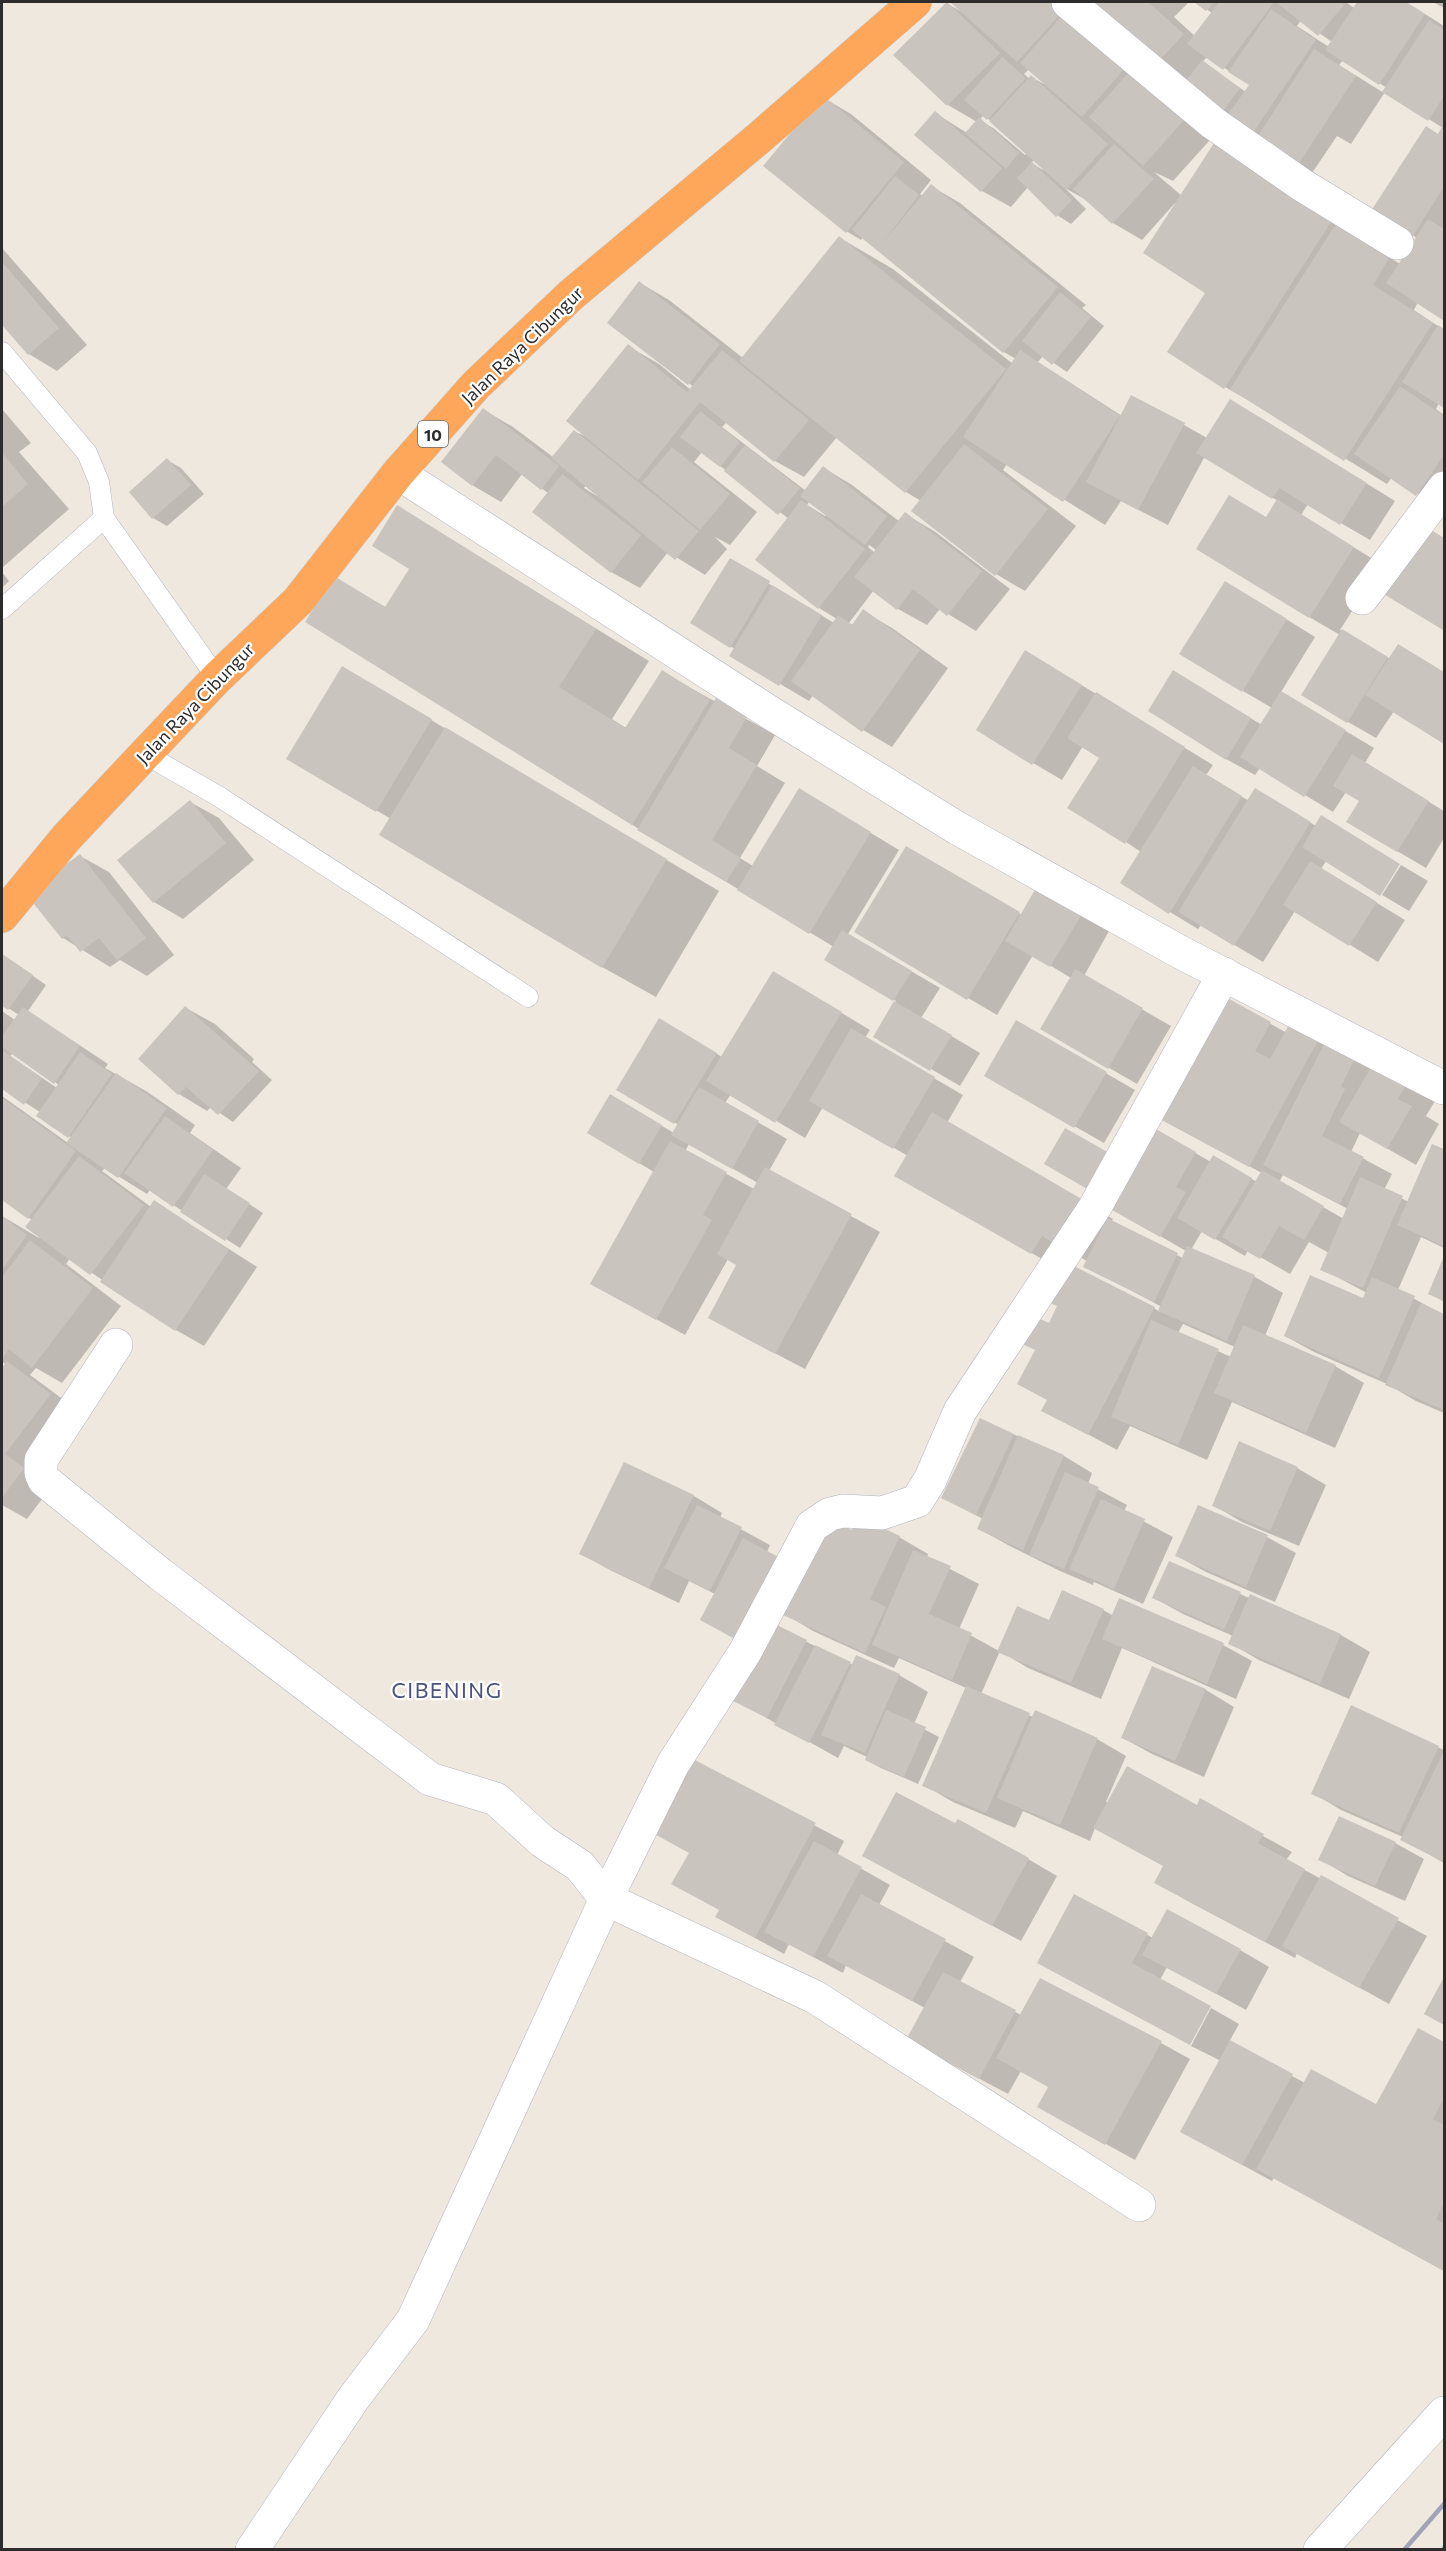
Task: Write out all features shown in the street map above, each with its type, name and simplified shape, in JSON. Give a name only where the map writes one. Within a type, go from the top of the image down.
[{"type":"highway","name":"Jalan Raya Cibungur","points":[[2,916],[66,838],[217,678],[298,601],[398,473],[476,385],[571,295],[759,138],[915,2]]},
{"type":"street","points":[[1068,2],[1213,123],[1302,185],[1397,243]]},
{"type":"street","points":[[398,473],[774,715],[957,828],[1180,952],[1444,1088]]},
{"type":"street","points":[[1362,598],[1444,488]]},
{"type":"street","points":[[252,2550],[353,2399],[413,2320],[606,1899],[673,1764],[745,1652],[812,1526],[830,1515],[843,1512],[882,1513],[916,1501],[930,1480],[960,1411],[1095,1207],[1224,974]]},
{"type":"street","points":[[116,1345],[41,1460],[40,1473],[44,1480],[160,1574],[430,1779],[496,1799],[542,1841],[580,1866],[606,1899],[815,1997],[1139,2205]]},
{"type":"street","points":[[1320,2550],[1444,2414]]},
{"type":"lane","points":[[2,352],[87,453],[99,482],[104,518],[217,678]]},
{"type":"lane","points":[[2,609],[104,518]]},
{"type":"lane","points":[[145,754],[218,796],[528,997]]},
{"type":"building","points":[[947,2],[1000,53],[947,106],[893,55]]},
{"type":"building","points":[[950,2],[1056,2],[1065,9],[1017,62]]},
{"type":"building","points":[[1086,2],[1148,2],[1184,34],[1155,65]]},
{"type":"building","points":[[1194,2],[1214,2],[1206,11]]},
{"type":"building","points":[[1219,2],[1274,2],[1223,70],[1187,44]]},
{"type":"building","points":[[1276,2],[1339,2],[1344,5],[1318,36]]},
{"type":"building","points":[[1357,2],[1406,2],[1425,14],[1379,85],[1325,50]]},
{"type":"building","points":[[1271,9],[1316,40],[1252,134],[1227,116],[1249,85],[1228,72]]},
{"type":"building","points":[[1066,11],[1127,66],[1082,117],[1020,63]]},
{"type":"building","points":[[1429,20],[1444,30],[1444,96],[1428,121],[1382,92]]},
{"type":"building","points":[[1314,49],[1356,76],[1297,166],[1256,139]]},
{"type":"building","points":[[1002,57],[1026,78],[987,120],[964,100]]},
{"type":"building","points":[[1202,60],[1240,88],[1222,112],[1183,84]]},
{"type":"building","points":[[1136,64],[1191,112],[1143,166],[1089,117]]},
{"type":"building","points":[[1031,75],[1108,144],[1066,190],[989,121]]},
{"type":"building","points":[[822,95],[904,162],[846,233],[763,166]]},
{"type":"building","points":[[935,111],[1002,168],[981,192],[914,135]]},
{"type":"building","points":[[979,117],[1019,153],[1006,169],[965,133]]},
{"type":"building","points":[[1444,123],[1444,187],[1412,237],[1371,211],[1426,126],[1438,134]]},
{"type":"building","points":[[1214,143],[1333,219],[1224,389],[1167,352],[1205,293],[1143,253]]},
{"type":"building","points":[[1114,144],[1154,179],[1112,224],[1073,189]]},
{"type":"building","points":[[1032,162],[1072,200],[1056,217],[1017,178]]},
{"type":"building","points":[[895,176],[919,195],[880,246],[931,184],[1058,287],[1003,353],[852,230]]},
{"type":"building","points":[[1428,219],[1444,229],[1444,321],[1386,283]]},
{"type":"building","points":[[1336,224],[1389,258],[1373,285],[1433,323],[1344,461],[1230,389]]},
{"type":"building","points":[[839,236],[1006,369],[905,493],[739,361]]},
{"type":"building","points":[[2,262],[59,328],[28,355],[2,325]]},
{"type":"building","points":[[639,281],[720,344],[688,385],[607,323]]},
{"type":"building","points":[[1060,292],[1091,317],[1052,365],[1022,341]]},
{"type":"building","points":[[1438,325],[1444,329],[1444,408],[1402,382]]},
{"type":"building","points":[[628,344],[687,392],[722,350],[809,420],[774,462],[700,402],[638,480],[566,421]]},
{"type":"building","points":[[1020,350],[1120,416],[1063,502],[963,437]]},
{"type":"building","points":[[1400,386],[1444,416],[1444,455],[1416,496],[1354,454]]},
{"type":"building","points":[[1131,395],[1185,423],[1138,510],[1086,482]]},
{"type":"building","points":[[1230,399],[1367,483],[1340,525],[1279,488],[1272,499],[1196,453]]},
{"type":"building","points":[[483,408],[559,466],[541,490],[496,455],[472,486],[441,462]]},
{"type":"building","points":[[700,411],[740,442],[720,467],[680,437]]},
{"type":"building","points":[[574,430],[699,531],[675,560],[551,458]]},
{"type":"building","points":[[964,444],[1048,509],[995,576],[911,511]]},
{"type":"building","points":[[745,445],[800,488],[778,515],[724,471]]},
{"type":"building","points":[[672,447],[730,494],[700,530],[642,482]]},
{"type":"building","points":[[2,453],[28,484],[2,507]]},
{"type":"building","points":[[167,458],[191,485],[152,519],[129,492]]},
{"type":"building","points":[[823,466],[887,516],[865,545],[800,496]]},
{"type":"building","points":[[562,474],[641,535],[611,573],[532,512]]},
{"type":"building","points":[[1229,495],[1266,517],[1277,499],[1354,547],[1309,618],[1196,549]]},
{"type":"building","points":[[801,500],[865,549],[818,609],[755,560]]},
{"type":"building","points":[[397,505],[596,629],[559,687],[625,728],[662,670],[710,700],[632,825],[305,622],[334,576],[385,607],[409,569],[372,546]]},
{"type":"building","points":[[905,512],[982,571],[947,616],[913,589],[897,610],[854,577]]},
{"type":"building","points":[[1409,516],[1444,538],[1443,630],[1367,584]]},
{"type":"building","points":[[730,558],[770,581],[730,648],[690,623]]},
{"type":"building","points":[[1225,581],[1287,619],[1242,692],[1179,654]]},
{"type":"building","points":[[772,585],[822,615],[779,686],[729,656]]},
{"type":"building","points":[[863,609],[920,650],[862,732],[791,681],[838,615],[852,625]]},
{"type":"building","points":[[1342,629],[1388,657],[1347,723],[1301,695]]},
{"type":"building","points":[[1398,644],[1444,672],[1444,744],[1365,695]]},
{"type":"building","points":[[1025,650],[1082,685],[1032,765],[976,730]]},
{"type":"building","points":[[342,666],[432,719],[376,812],[286,759]]},
{"type":"building","points":[[1173,670],[1251,718],[1226,760],[1148,711]]},
{"type":"building","points":[[1281,691],[1346,730],[1304,797],[1240,757]]},
{"type":"building","points":[[1096,692],[1185,747],[1125,844],[1067,808],[1099,758],[1067,738]]},
{"type":"building","points":[[716,698],[747,717],[729,748],[757,765],[712,840],[741,858],[726,882],[637,830]]},
{"type":"building","points":[[445,727],[667,859],[602,968],[379,835]]},
{"type":"building","points":[[1352,754],[1429,801],[1397,852],[1346,822],[1359,801],[1333,786]]},
{"type":"building","points":[[1193,766],[1242,796],[1169,914],[1120,883]]},
{"type":"building","points":[[799,788],[871,832],[809,934],[737,890]]},
{"type":"building","points":[[1255,788],[1311,822],[1234,946],[1178,912]]},
{"type":"building","points":[[190,800],[226,843],[153,903],[117,860]]},
{"type":"building","points":[[1321,815],[1400,864],[1380,896],[1302,847]]},
{"type":"building","points":[[906,846],[1020,912],[967,1000],[854,932]]},
{"type":"building","points":[[80,854],[146,938],[117,960],[99,938],[80,952],[67,935],[62,939],[26,894]]},
{"type":"building","points":[[1310,861],[1377,902],[1349,946],[1283,905]]},
{"type":"building","points":[[1036,888],[1082,914],[1050,967],[1005,941]]},
{"type":"building","points":[[842,930],[912,971],[893,1001],[824,960]]},
{"type":"building","points":[[2,954],[33,975],[8,1010],[2,1006]]},
{"type":"building","points":[[1075,969],[1143,1008],[1108,1069],[1040,1029]]},
{"type":"building","points":[[773,971],[842,1012],[775,1123],[706,1081]]},
{"type":"building","points":[[1222,995],[1271,1022],[1255,1051],[1270,1059],[1291,1021],[1320,1037],[1249,1167],[1156,1117]]},
{"type":"building","points":[[894,1001],[952,1035],[930,1071],[873,1037]]},
{"type":"building","points":[[185,1006],[259,1071],[218,1115],[186,1087],[178,1095],[138,1059]]},
{"type":"building","points":[[23,1007],[80,1046],[54,1084],[2,1047],[2,1036]]},
{"type":"building","points":[[659,1018],[717,1053],[674,1124],[616,1090]]},
{"type":"building","points":[[1016,1020],[1107,1072],[1074,1128],[984,1076]]},
{"type":"building","points":[[851,1028],[935,1077],[893,1149],[809,1101]]},
{"type":"building","points":[[1328,1036],[1359,1051],[1341,1086],[1345,1089],[1322,1136],[1364,1157],[1340,1204],[1263,1165]]},
{"type":"building","points":[[2,1050],[42,1078],[24,1105],[2,1089]]},
{"type":"building","points":[[80,1052],[112,1074],[68,1138],[36,1116]]},
{"type":"building","points":[[1376,1059],[1410,1078],[1398,1099],[1412,1106],[1387,1149],[1339,1122]]},
{"type":"building","points":[[116,1073],[167,1108],[118,1178],[66,1143]]},
{"type":"building","points":[[699,1087],[759,1121],[732,1169],[671,1135]]},
{"type":"building","points":[[610,1094],[662,1125],[639,1164],[587,1133]]},
{"type":"building","points":[[2,1098],[76,1151],[28,1219],[2,1200]]},
{"type":"building","points":[[932,1112],[1085,1201],[1059,1246],[1042,1236],[1031,1254],[894,1176]]},
{"type":"building","points":[[165,1116],[213,1150],[173,1207],[124,1173]]},
{"type":"building","points":[[1149,1125],[1196,1152],[1176,1187],[1186,1192],[1160,1237],[1103,1205]]},
{"type":"building","points":[[1065,1128],[1111,1154],[1089,1190],[1044,1164]]},
{"type":"building","points":[[670,1141],[727,1172],[703,1215],[712,1220],[656,1320],[590,1284]]},
{"type":"building","points":[[1432,1144],[1444,1149],[1444,1246],[1397,1225]]},
{"type":"building","points":[[1213,1155],[1252,1178],[1215,1240],[1177,1218]]},
{"type":"building","points":[[79,1156],[144,1205],[90,1275],[25,1227]]},
{"type":"building","points":[[765,1167],[852,1214],[775,1354],[708,1318],[736,1265],[717,1254]]},
{"type":"building","points":[[1262,1170],[1324,1206],[1304,1240],[1279,1226],[1260,1259],[1222,1237]]},
{"type":"building","points":[[204,1174],[250,1203],[225,1241],[180,1212]]},
{"type":"building","points":[[1360,1177],[1403,1196],[1363,1288],[1320,1270]]},
{"type":"building","points":[[154,1200],[229,1250],[175,1331],[100,1282]]},
{"type":"building","points":[[2,1216],[27,1235],[2,1270]]},
{"type":"building","points":[[1107,1218],[1178,1253],[1154,1302],[1083,1267]]},
{"type":"building","points":[[30,1240],[93,1288],[32,1368],[9,1349],[2,1359],[2,1277]]},
{"type":"building","points":[[1187,1246],[1255,1275],[1227,1341],[1158,1311]]},
{"type":"building","points":[[1444,1256],[1444,1301],[1428,1294]]},
{"type":"building","points":[[1068,1263],[1155,1307],[1088,1435],[1041,1411],[1047,1400],[1017,1384],[1035,1350],[1018,1342],[1032,1315],[1049,1323],[1057,1306],[1048,1302]]},
{"type":"building","points":[[1310,1275],[1363,1298],[1372,1277],[1415,1296],[1379,1378],[1284,1336]]},
{"type":"building","points":[[1421,1303],[1444,1314],[1444,1410],[1385,1385]]},
{"type":"building","points":[[1151,1320],[1219,1349],[1178,1445],[1111,1417]]},
{"type":"building","points":[[1243,1325],[1336,1365],[1306,1433],[1214,1393]]},
{"type":"building","points":[[7,1361],[51,1394],[5,1454],[24,1468],[2,1498],[2,1368]]},
{"type":"building","points":[[980,1418],[1014,1434],[976,1515],[941,1498]]},
{"type":"building","points":[[1018,1435],[1064,1455],[1023,1550],[977,1529]]},
{"type":"building","points":[[1239,1441],[1298,1467],[1270,1531],[1212,1506]]},
{"type":"building","points":[[624,1462],[694,1495],[649,1588],[579,1554]]},
{"type":"building","points":[[1065,1472],[1099,1487],[1064,1569],[1029,1555]]},
{"type":"building","points":[[1101,1499],[1145,1519],[1114,1589],[1069,1569]]},
{"type":"building","points":[[697,1505],[742,1527],[710,1591],[664,1568]]},
{"type":"building","points":[[1198,1505],[1268,1535],[1246,1587],[1175,1556]]},
{"type":"building","points":[[858,1516],[900,1536],[870,1599],[886,1607],[865,1653],[783,1615],[828,1519],[852,1530]]},
{"type":"building","points":[[743,1538],[788,1562],[744,1644],[700,1620]]},
{"type":"building","points":[[913,1550],[951,1566],[929,1614],[972,1633],[952,1680],[872,1645]]},
{"type":"building","points":[[1169,1561],[1241,1592],[1224,1630],[1152,1598]]},
{"type":"building","points":[[1062,1590],[1104,1609],[1071,1683],[997,1652],[1017,1606],[1049,1620]]},
{"type":"building","points":[[1250,1594],[1341,1634],[1320,1684],[1228,1644]]},
{"type":"building","points":[[1119,1598],[1224,1643],[1207,1684],[1102,1639]]},
{"type":"building","points":[[769,1621],[807,1640],[767,1718],[729,1699]]},
{"type":"building","points":[[815,1645],[851,1662],[809,1743],[774,1725]]},
{"type":"building","points":[[856,1655],[900,1674],[865,1753],[821,1735]]},
{"type":"building","points":[[1152,1666],[1206,1689],[1175,1761],[1121,1738]]},
{"type":"building","points":[[966,1686],[1030,1713],[986,1813],[922,1786]]},
{"type":"building","points":[[1351,1705],[1439,1746],[1399,1833],[1311,1794]]},
{"type":"building","points":[[886,1710],[926,1727],[904,1777],[865,1760]]},
{"type":"building","points":[[1035,1710],[1098,1738],[1060,1825],[997,1798]]},
{"type":"building","points":[[1444,1751],[1444,1862],[1400,1840]]},
{"type":"building","points":[[689,1757],[816,1823],[755,1938],[715,1917],[719,1910],[671,1884],[689,1853],[649,1831]]},
{"type":"building","points":[[1127,1766],[1197,1805],[1200,1798],[1264,1834],[1258,1843],[1305,1869],[1265,1942],[1154,1883],[1163,1866],[1093,1828]]},
{"type":"building","points":[[896,1792],[955,1823],[958,1819],[1029,1858],[992,1926],[862,1856]]},
{"type":"building","points":[[1339,1816],[1396,1842],[1375,1886],[1318,1860]]},
{"type":"building","points":[[814,1841],[862,1867],[813,1957],[764,1932]]},
{"type":"building","points":[[1321,1875],[1399,1918],[1359,1988],[1282,1946]]},
{"type":"building","points":[[861,1894],[946,1939],[912,2001],[827,1956]]},
{"type":"building","points":[[1074,1894],[1148,1933],[1132,1963],[1211,2006],[1190,2045],[1037,1963]]},
{"type":"building","points":[[1167,1909],[1241,1949],[1216,1994],[1142,1955]]},
{"type":"building","points":[[943,1972],[1016,2010],[979,2079],[906,2040]]},
{"type":"building","points":[[1444,1977],[1444,2025],[1424,2014]]},
{"type":"building","points":[[1040,1978],[1162,2041],[1105,2145],[1037,2107],[1048,2087],[996,2058]]},
{"type":"building","points":[[1418,2028],[1444,2042],[1444,2098],[1433,2119],[1444,2125],[1444,2202],[1436,2219],[1444,2224],[1444,2271],[1256,2169],[1311,2069],[1376,2104]]},
{"type":"building","points":[[1230,2040],[1293,2074],[1242,2165],[1180,2132]]},
{"type":"railway","points":[[1404,2550],[1444,2504]]},
{"type":"district","name":"CIBENING","points":[[447,1689]]}]
